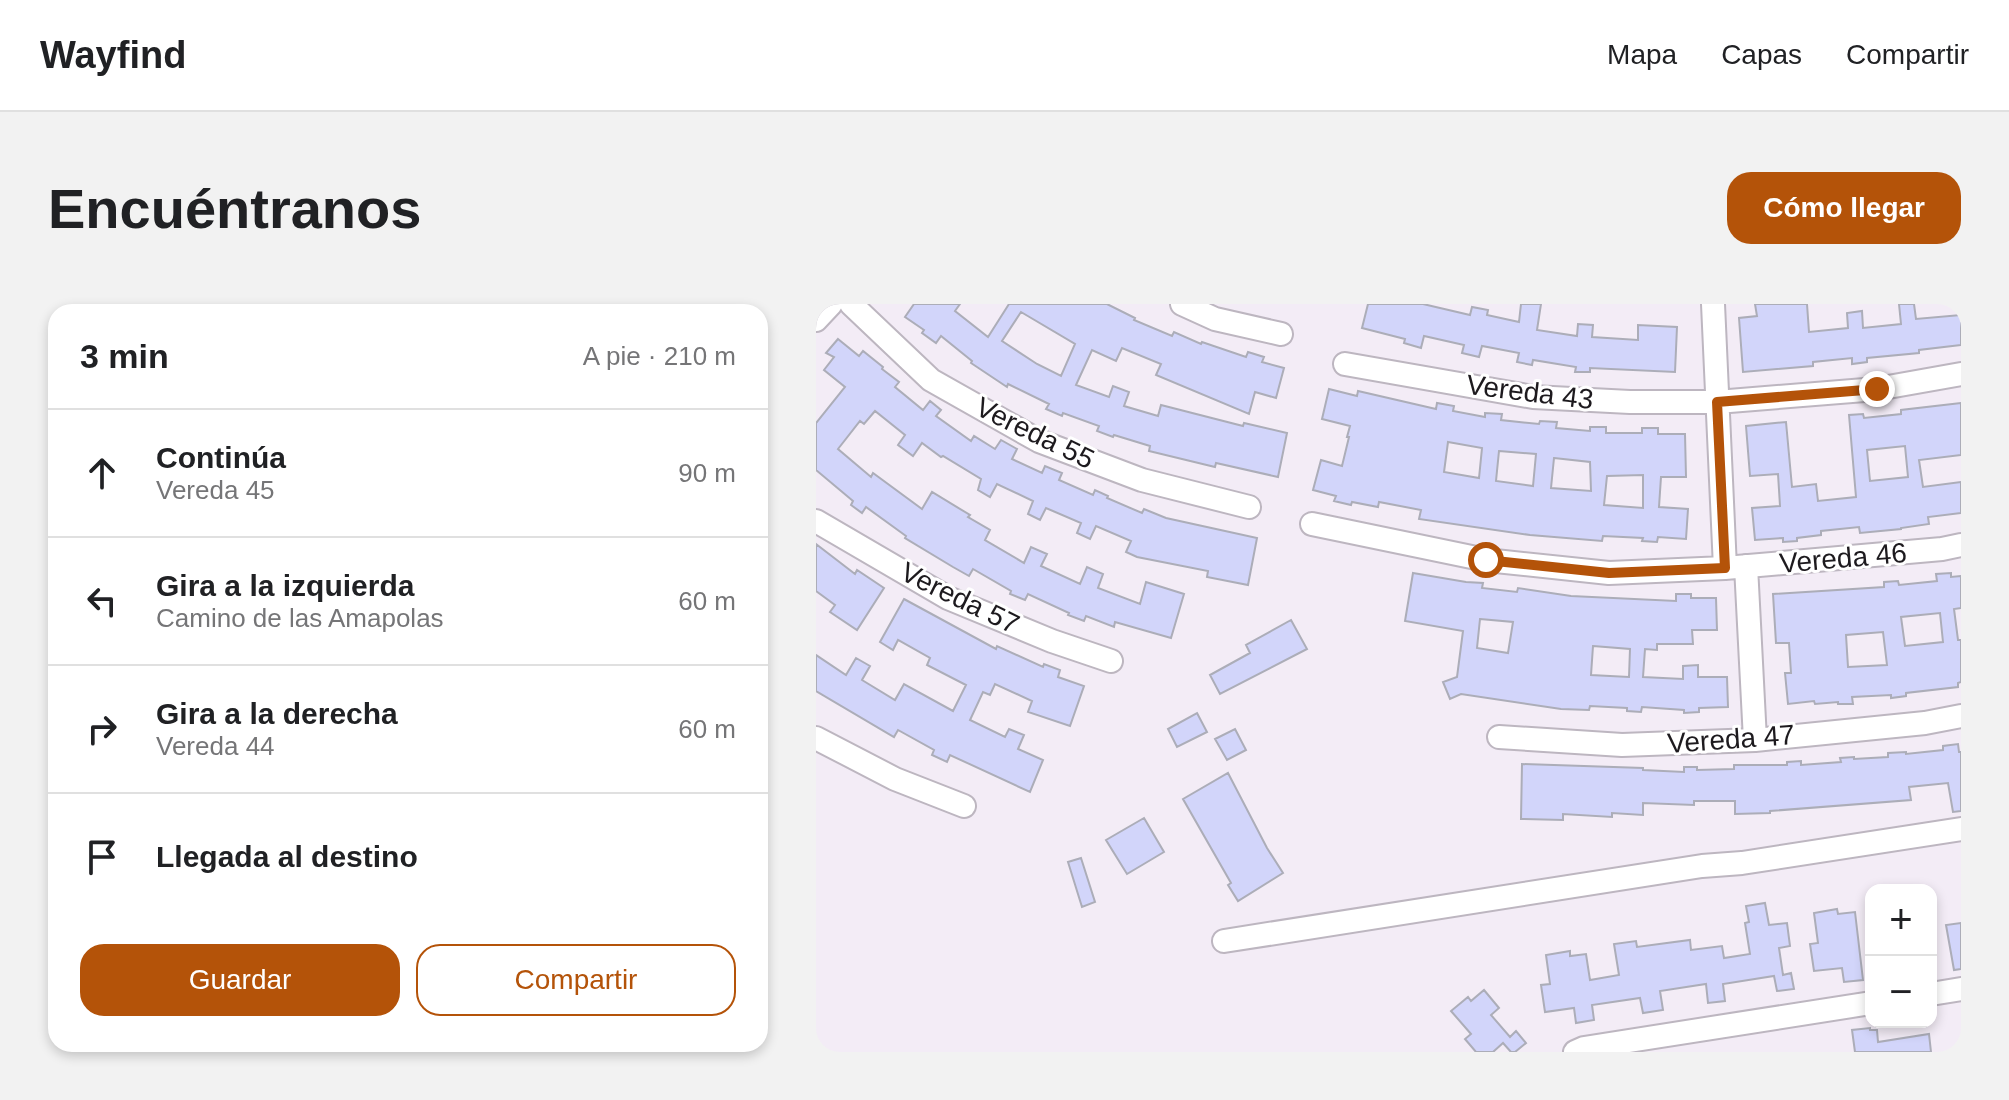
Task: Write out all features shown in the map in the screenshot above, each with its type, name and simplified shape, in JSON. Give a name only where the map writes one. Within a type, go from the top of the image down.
[{"type":"street","points":[[816,320],[831,304]]},
{"type":"street","name":"Vereda 55","points":[[851,304],[931,380],[1039,441],[1142,480],[1249,507]]},
{"type":"street","points":[[1182,304],[1215,319],[1281,334]]},
{"type":"street","points":[[1713,304],[1717,402],[1755,740]]},
{"type":"street","name":"Vereda 43","points":[[1345,364],[1533,397],[1630,402],[1717,402],[1877,389],[1961,374]]},
{"type":"street","name":"Vereda 57","points":[[816,521],[948,598],[1052,641],[1111,661]]},
{"type":"street","name":"Vereda 46","points":[[1312,524],[1486,560],[1609,573],[1736,567],[1961,545]]},
{"type":"street","name":"Vereda 47","points":[[1499,737],[1622,745],[1755,740],[1925,723],[1961,716]]},
{"type":"street","points":[[816,738],[895,779],[964,806]]},
{"type":"street","points":[[1224,941],[1961,829]]},
{"type":"street","points":[[1937,993],[1961,989]]},
{"type":"street","points":[[1575,1052],[1584,1048],[1865,1004]]},
{"type":"building","points":[[914,304],[960,304],[955,311],[988,337],[1009,304],[1107,304],[1134,320],[1172,336],[1174,332],[1201,344],[1246,357],[1248,352],[1264,357],[1262,362],[1284,368],[1276,398],[1255,392],[1249,414],[1156,375],[1161,364],[1122,348],[1116,361],[1092,350],[1076,385],[1109,397],[1113,386],[1129,392],[1124,406],[1158,416],[1161,405],[1243,426],[1244,423],[1287,433],[1278,477],[1216,463],[1215,467],[1149,451],[1150,446],[1113,437],[1097,431],[1099,426],[1063,413],[1062,416],[1046,409],[1049,404],[1008,384],[1007,387],[971,363],[941,336],[936,343],[905,317]],"holes":[[[1021,312],[1075,344],[1061,376],[1002,341]]]},
{"type":"building","points":[[1368,304],[1423,304],[1470,315],[1472,307],[1488,310],[1487,315],[1519,322],[1521,304],[1541,304],[1537,330],[1577,336],[1578,324],[1593,325],[1592,337],[1638,340],[1638,325],[1677,327],[1675,372],[1590,368],[1590,372],[1575,372],[1576,367],[1533,360],[1532,365],[1517,362],[1519,353],[1482,346],[1479,357],[1462,353],[1464,345],[1424,336],[1421,348],[1404,343],[1405,339],[1362,328]]},
{"type":"building","points":[[1755,304],[1807,304],[1809,332],[1848,328],[1847,313],[1862,311],[1863,328],[1901,324],[1899,304],[1914,304],[1916,319],[1961,315],[1961,345],[1867,358],[1867,362],[1852,364],[1852,358],[1813,362],[1813,366],[1743,372],[1739,318],[1757,316]]},
{"type":"building","points":[[838,339],[859,356],[863,351],[883,367],[899,382],[895,387],[923,410],[930,401],[941,410],[936,416],[971,441],[974,436],[995,449],[1001,440],[1017,449],[1012,459],[1042,473],[1045,466],[1062,473],[1059,480],[1093,495],[1095,490],[1142,513],[1144,509],[1166,518],[1257,538],[1248,585],[1207,577],[1208,571],[1137,557],[1126,552],[1131,541],[1096,526],[1090,539],[1077,533],[1081,523],[1046,508],[1040,520],[1028,514],[1033,501],[997,484],[990,497],[978,490],[981,479],[922,443],[913,456],[898,445],[905,435],[875,411],[864,424],[860,421],[838,449],[871,477],[873,473],[922,509],[932,492],[990,530],[985,540],[1024,563],[1031,547],[1047,554],[1041,566],[1080,584],[1087,567],[1103,574],[1098,588],[1140,604],[1146,582],[1184,594],[1171,638],[1115,622],[1114,627],[1086,616],[1084,621],[1028,594],[1025,600],[1010,594],[1011,591],[973,569],[969,576],[905,538],[866,507],[862,513],[851,505],[853,501],[816,470],[816,423],[845,387],[824,370],[834,357],[826,353]]},
{"type":"building","points":[[1329,389],[1357,396],[1358,391],[1436,409],[1437,403],[1454,406],[1453,411],[1485,417],[1485,413],[1502,414],[1501,420],[1539,424],[1540,421],[1557,422],[1556,428],[1590,431],[1590,427],[1606,427],[1606,433],[1642,433],[1642,428],[1658,428],[1658,434],[1685,434],[1686,477],[1661,477],[1659,507],[1688,509],[1686,539],[1658,537],[1657,542],[1642,541],[1643,538],[1603,536],[1602,541],[1530,535],[1419,519],[1421,510],[1379,502],[1378,507],[1334,501],[1336,496],[1313,490],[1321,460],[1342,466],[1350,426],[1322,419]],"holes":[[[1448,442],[1482,448],[1479,478],[1444,472]],[[1499,451],[1536,454],[1533,486],[1496,481]],[[1554,458],[1590,462],[1591,491],[1551,488]],[[1643,475],[1643,508],[1604,505],[1607,476]]]},
{"type":"building","points":[[1961,403],[1961,455],[1919,460],[1923,487],[1961,482],[1961,513],[1928,517],[1929,524],[1901,529],[1860,533],[1859,527],[1821,531],[1821,535],[1797,538],[1797,541],[1783,542],[1783,538],[1755,540],[1752,508],[1780,506],[1778,474],[1750,476],[1746,426],[1786,422],[1792,487],[1816,484],[1818,501],[1856,497],[1849,415],[1863,414],[1864,418],[1901,414],[1901,410]],"holes":[[[1905,446],[1908,477],[1870,481],[1867,450]]]},
{"type":"building","points":[[816,544],[855,574],[857,570],[884,588],[857,630],[830,612],[835,605],[816,591]]},
{"type":"building","points":[[1413,573],[1483,583],[1482,588],[1517,592],[1518,588],[1571,596],[1676,601],[1676,594],[1691,594],[1691,598],[1716,598],[1717,630],[1692,630],[1693,644],[1657,644],[1657,650],[1645,649],[1643,677],[1683,679],[1683,666],[1698,665],[1698,677],[1727,677],[1728,707],[1699,708],[1699,712],[1684,713],[1684,710],[1642,707],[1641,712],[1590,706],[1589,710],[1561,709],[1461,694],[1450,699],[1443,682],[1457,677],[1463,631],[1405,621]],"holes":[[[1480,619],[1513,622],[1508,653],[1477,648]],[[1593,646],[1630,649],[1629,677],[1591,675]]]},
{"type":"building","points":[[1936,574],[1961,576],[1961,608],[1954,609],[1958,640],[1961,640],[1961,682],[1958,687],[1906,693],[1906,696],[1891,698],[1891,695],[1852,697],[1853,704],[1815,704],[1814,701],[1788,704],[1785,673],[1791,673],[1789,643],[1776,643],[1773,594],[1884,587],[1884,582],[1898,581],[1899,585],[1937,581]],"holes":[[[1940,613],[1943,642],[1905,646],[1901,617]],[[1883,632],[1887,665],[1848,667],[1846,635]]]},
{"type":"building","points":[[904,599],[996,649],[997,646],[1043,667],[1044,664],[1060,670],[1058,677],[1084,686],[1070,726],[1028,712],[1032,701],[995,684],[990,695],[983,692],[970,720],[1005,737],[1009,729],[1024,735],[1018,749],[1043,760],[1030,792],[950,755],[947,762],[932,755],[934,750],[898,730],[894,737],[816,691],[816,655],[846,675],[856,658],[870,666],[862,680],[895,700],[904,684],[953,711],[966,685],[927,665],[930,658],[898,640],[893,650],[880,642]]},
{"type":"building","points":[[1291,620],[1307,649],[1220,694],[1210,675],[1250,653],[1246,645]]},
{"type":"building","points":[[1197,713],[1207,732],[1177,747],[1168,729]]},
{"type":"building","points":[[1235,729],[1246,750],[1227,760],[1215,739]]},
{"type":"building","points":[[1958,744],[1961,752],[1961,811],[1953,812],[1948,783],[1909,787],[1911,800],[1770,813],[1735,814],[1735,801],[1694,801],[1694,805],[1643,803],[1643,815],[1563,814],[1563,820],[1521,819],[1522,764],[1684,772],[1684,767],[1697,767],[1697,770],[1734,769],[1734,765],[1841,762],[1840,758],[1888,757],[1888,753],[1943,750],[1943,746]]},
{"type":"building","points":[[1228,773],[1283,873],[1238,901],[1183,799]]},
{"type":"building","points":[[1144,818],[1164,852],[1127,874],[1106,840]]},
{"type":"building","points":[[1081,858],[1095,902],[1082,907],[1068,862]]},
{"type":"building","points":[[1765,903],[1769,925],[1787,923],[1790,946],[1779,948],[1783,975],[1791,973],[1794,989],[1777,991],[1774,976],[1723,984],[1725,1001],[1708,1003],[1706,984],[1660,991],[1663,1010],[1643,1013],[1640,998],[1592,1005],[1594,1020],[1576,1023],[1574,1008],[1545,1012],[1541,985],[1550,984],[1546,955],[1570,951],[1570,956],[1586,954],[1590,980],[1619,975],[1614,944],[1636,941],[1637,947],[1690,940],[1691,950],[1722,946],[1724,958],[1750,954],[1745,923],[1749,922],[1746,906]]},
{"type":"building","points":[[1837,909],[1838,914],[1855,912],[1863,980],[1844,982],[1842,968],[1814,971],[1810,944],[1818,943],[1814,913]]},
{"type":"building","points":[[1961,923],[1961,969],[1954,970],[1946,925]]},
{"type":"building","points":[[1484,990],[1499,1008],[1491,1015],[1510,1037],[1516,1031],[1526,1043],[1515,1052],[1503,1043],[1493,1052],[1476,1052],[1465,1039],[1471,1034],[1451,1011],[1468,997],[1471,1001]]},
{"type":"building","points":[[1852,1030],[1877,1030],[1878,1042],[1929,1034],[1931,1052],[1855,1052]]},
{"type":"route","points":[[1486,560],[1609,573],[1725,568],[1717,402],[1877,389]]}]
